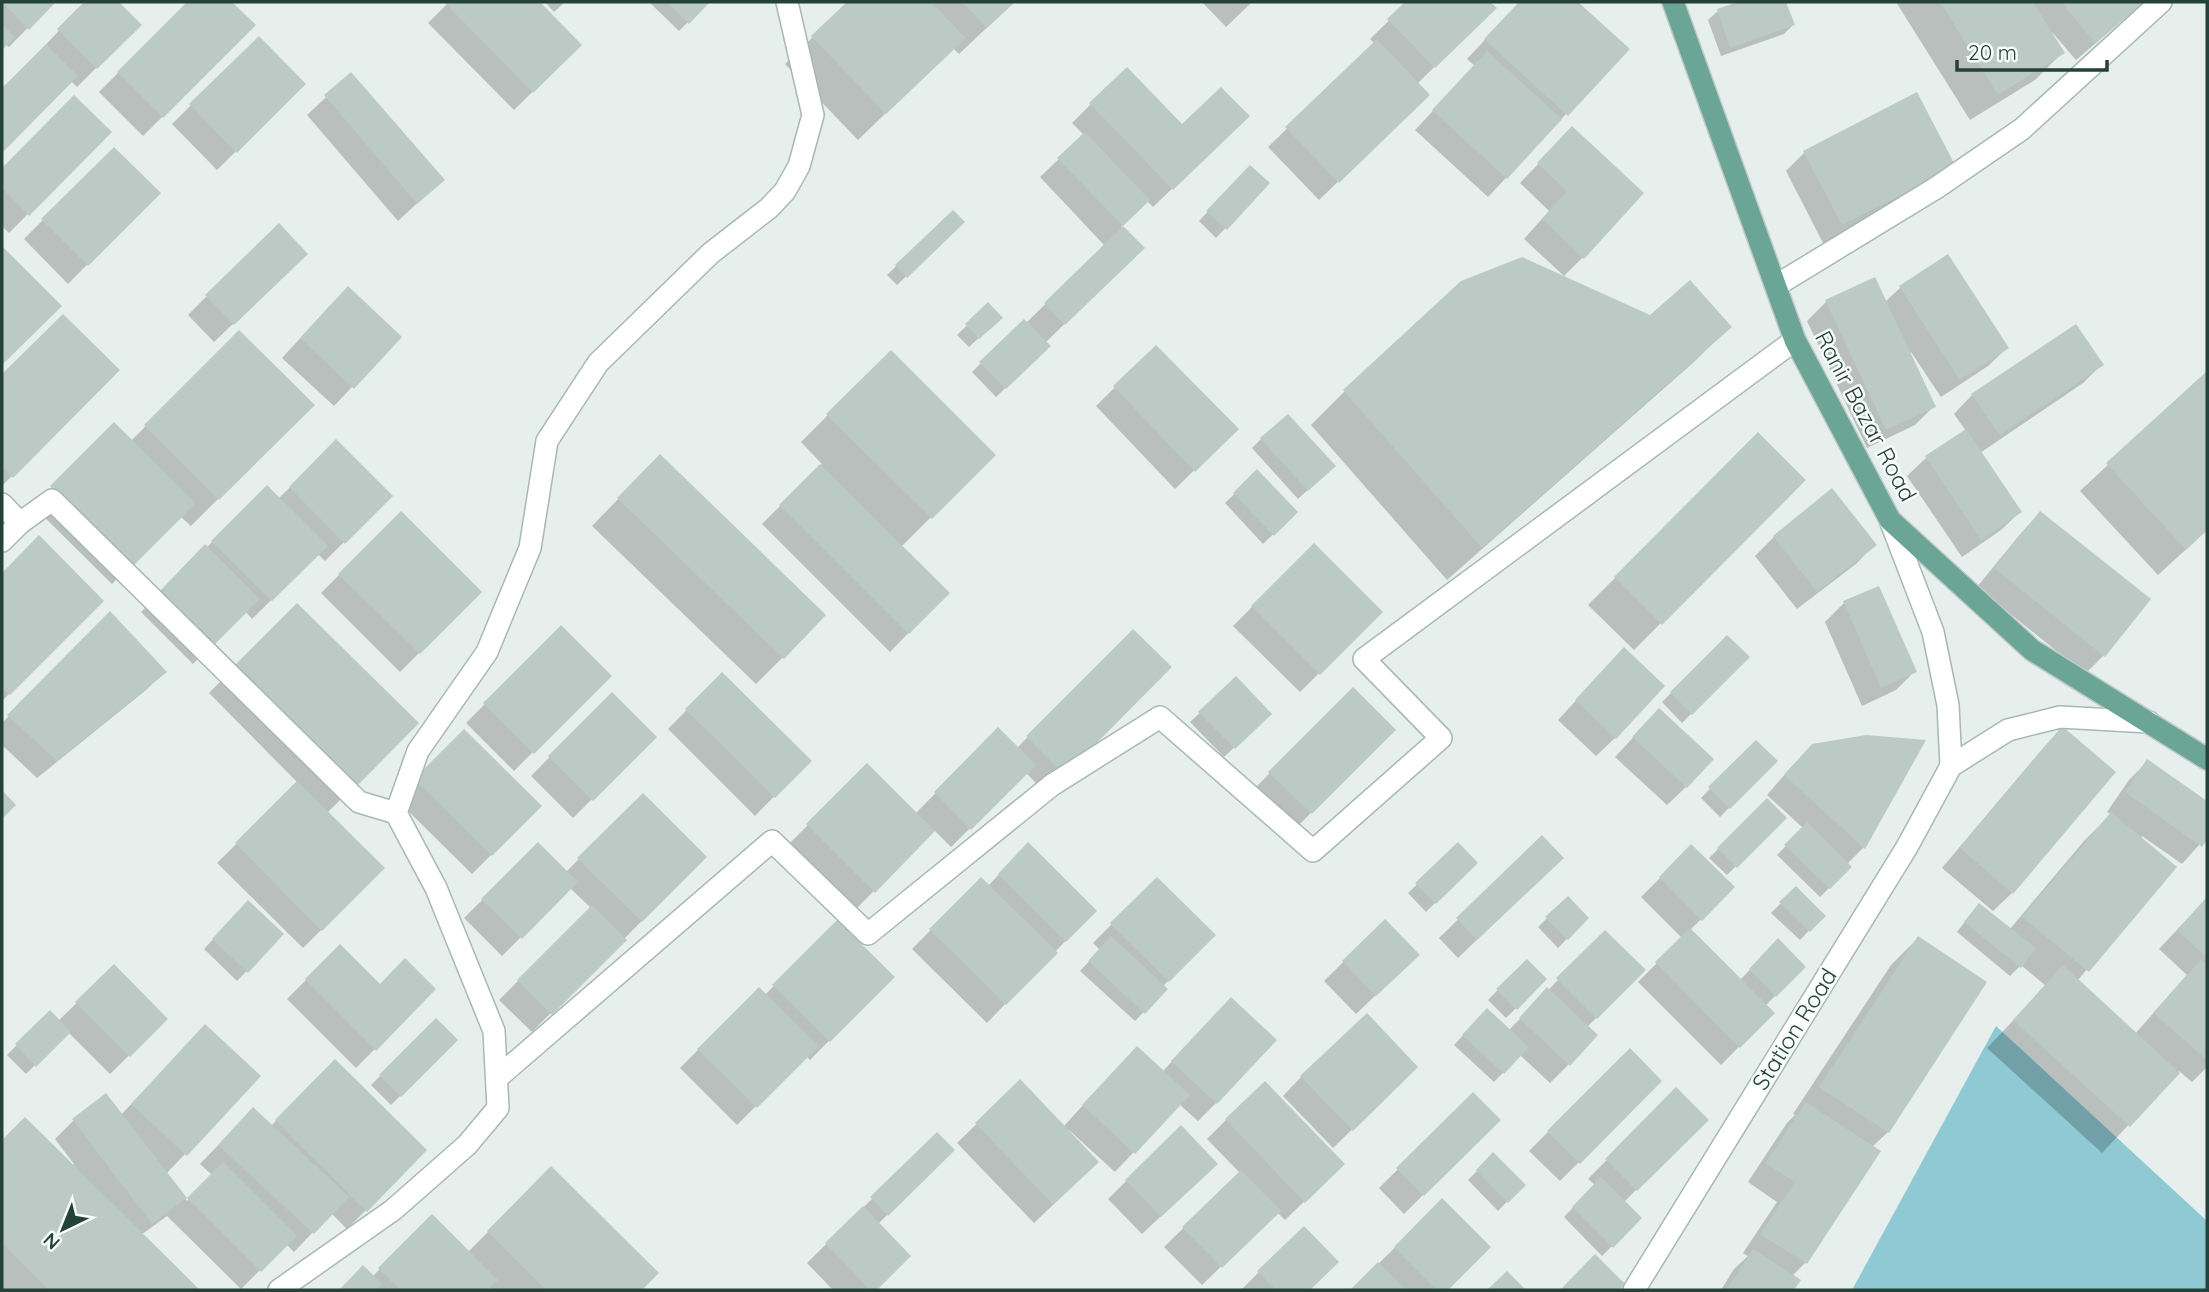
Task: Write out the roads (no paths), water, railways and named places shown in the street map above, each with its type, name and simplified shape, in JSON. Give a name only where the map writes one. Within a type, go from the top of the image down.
[{"type":"main road","name":"Ranir Bazar Road","points":[[1673,2],[1777,285],[1794,340],[1890,520],[2032,650],[2207,758]]},
{"type":"street","points":[[396,813],[418,751],[487,653],[530,548],[547,441],[598,363],[711,253],[769,208],[785,191],[799,166],[813,115],[787,2]]},
{"type":"street","points":[[1777,285],[1936,188],[2022,129],[2161,2]]},
{"type":"street","points":[[497,1078],[772,841],[868,934],[1052,785],[1160,717],[1313,851],[1441,738],[1364,659],[1794,340]]},
{"type":"street","points":[[2,541],[20,523],[52,500],[359,802],[396,813],[436,888],[494,1031],[498,1108],[467,1145],[393,1210],[279,1290]]},
{"type":"street","points":[[2,504],[20,523]]},
{"type":"street","points":[[1890,520],[1933,632],[1948,705],[1951,766]]},
{"type":"street","name":"Station Road","points":[[1634,1290],[1907,847],[1951,766],[2008,730],[2060,717],[2149,722]]},
{"type":"water","points":[[1996,1026],[2207,1221],[2207,1290],[1852,1290]]}]
